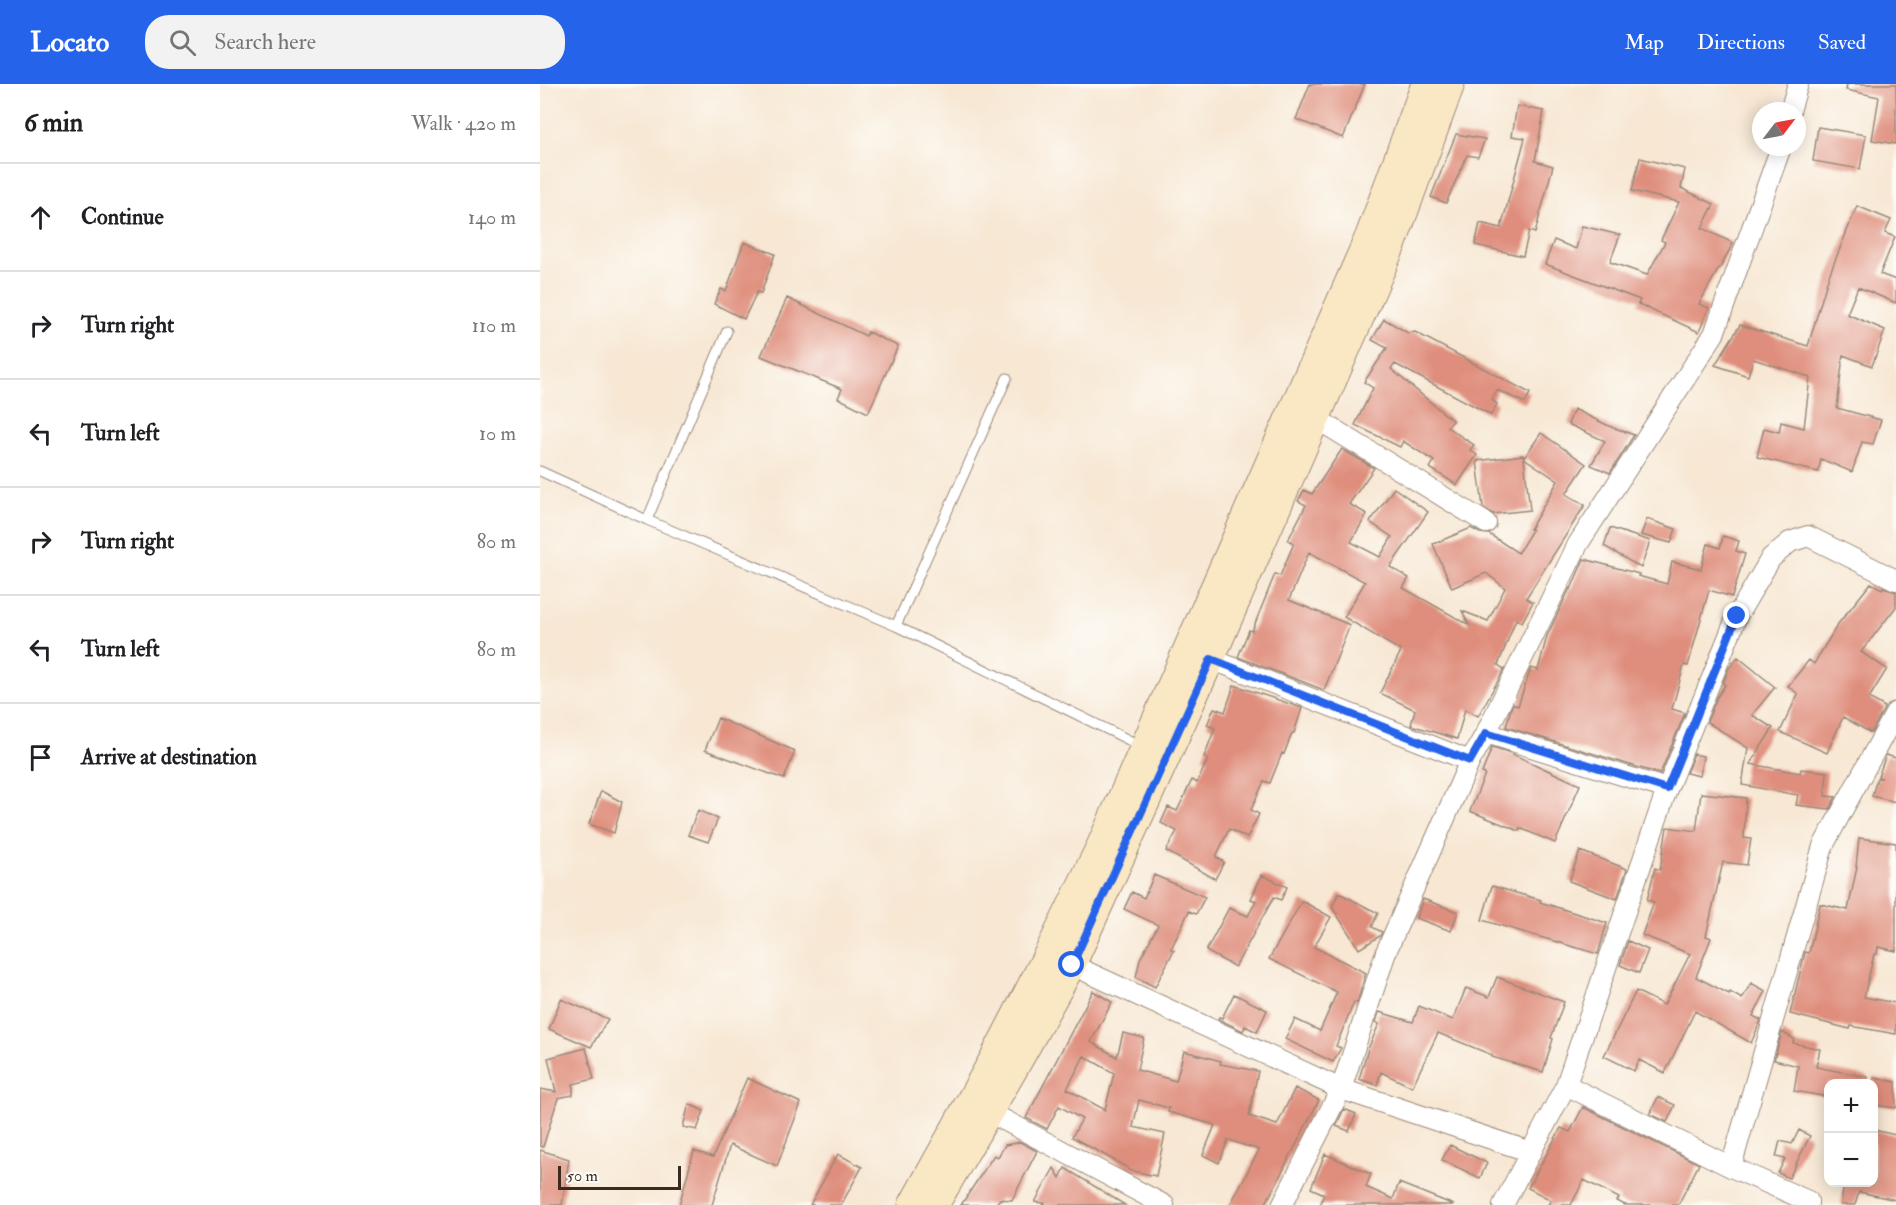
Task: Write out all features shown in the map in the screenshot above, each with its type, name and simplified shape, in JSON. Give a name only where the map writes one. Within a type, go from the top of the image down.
[{"type":"main road","points":[[912,1205],[994,1057],[1101,843],[1369,236],[1425,84]]},
{"type":"main road","points":[[934,1205],[1072,965],[1211,659],[1394,243],[1451,84]]},
{"type":"street","points":[[1793,102],[1798,84]]},
{"type":"street","points":[[1282,1205],[1341,1089],[1386,952],[1470,761],[1486,733],[1578,544],[1714,334],[1778,156]]},
{"type":"street","points":[[1317,419],[1486,523]]},
{"type":"street","points":[[1503,1205],[1566,1085],[1667,789],[1737,616],[1771,558],[1790,542],[1808,536],[1896,580]]},
{"type":"street","points":[[1211,659],[1470,761]]},
{"type":"street","points":[[1731,1167],[1823,846],[1896,712]]},
{"type":"street","points":[[1486,733],[1667,789]]},
{"type":"street","points":[[1072,965],[1341,1089],[1531,1152]]},
{"type":"street","points":[[1566,1085],[1731,1167],[1808,1201],[1808,1205]]},
{"type":"street","points":[[989,1112],[1164,1205]]},
{"type":"lane","points":[[647,520],[727,331]]},
{"type":"lane","points":[[896,626],[1007,378]]},
{"type":"lane","points":[[540,471],[647,520],[896,626],[1143,747]]},
{"type":"building","points":[[1310,84],[1365,84],[1343,138],[1296,119]]},
{"type":"building","points":[[1847,84],[1896,84],[1896,144],[1872,140],[1879,97],[1846,90]]},
{"type":"building","points":[[1517,106],[1544,111],[1535,161],[1553,166],[1535,233],[1529,231],[1523,256],[1475,245],[1480,223],[1501,228],[1525,138],[1512,136]]},
{"type":"building","points":[[1818,127],[1866,135],[1860,169],[1813,161]]},
{"type":"building","points":[[1456,134],[1485,139],[1478,157],[1467,155],[1446,203],[1431,197]]},
{"type":"building","points":[[1640,158],[1685,169],[1681,188],[1714,204],[1702,228],[1733,243],[1699,304],[1709,308],[1699,332],[1638,304],[1640,300],[1545,264],[1554,240],[1576,249],[1582,226],[1620,235],[1610,262],[1647,275],[1665,242],[1661,240],[1679,202],[1632,191]]},
{"type":"building","points":[[1857,206],[1891,220],[1885,233],[1895,237],[1880,274],[1896,280],[1896,303],[1858,287],[1847,314],[1885,330],[1872,366],[1843,355],[1837,408],[1881,420],[1873,444],[1862,442],[1852,472],[1821,459],[1818,472],[1757,457],[1764,428],[1779,432],[1781,422],[1804,428],[1810,377],[1753,359],[1748,376],[1715,365],[1740,325],[1808,346],[1828,278]]},
{"type":"building","points":[[744,242],[775,254],[761,293],[757,292],[744,319],[714,304],[721,289],[726,291]]},
{"type":"building","points":[[787,298],[866,336],[868,332],[898,346],[868,413],[838,398],[842,389],[761,356]]},
{"type":"building","points":[[1384,319],[1408,333],[1415,332],[1530,393],[1525,403],[1497,390],[1492,400],[1497,404],[1491,415],[1395,364],[1391,369],[1453,421],[1447,427],[1474,445],[1470,450],[1477,455],[1457,485],[1430,468],[1434,461],[1403,441],[1400,447],[1355,425],[1373,388],[1364,382],[1387,348],[1372,340]]},
{"type":"building","points":[[1574,409],[1634,435],[1610,473],[1591,465],[1605,441],[1568,424]]},
{"type":"building","points":[[1541,433],[1586,464],[1566,494],[1585,505],[1526,598],[1533,602],[1522,622],[1516,619],[1498,665],[1504,669],[1500,677],[1478,716],[1465,709],[1457,739],[1411,725],[1415,710],[1380,693],[1401,651],[1344,617],[1365,582],[1309,552],[1289,600],[1350,625],[1324,690],[1238,657],[1249,630],[1252,631],[1275,574],[1280,576],[1294,543],[1288,540],[1306,505],[1298,501],[1304,490],[1312,494],[1342,449],[1374,468],[1349,504],[1367,514],[1351,542],[1380,557],[1392,537],[1370,522],[1394,488],[1428,512],[1390,567],[1409,578],[1403,588],[1469,625],[1462,611],[1488,621],[1505,588],[1486,573],[1452,588],[1433,544],[1471,528],[1480,533],[1489,534],[1518,553],[1558,481],[1524,458]]},
{"type":"building","points":[[1523,455],[1530,510],[1493,514],[1483,507],[1477,461]]},
{"type":"building","points":[[1647,519],[1676,529],[1671,543],[1641,535]]},
{"type":"building","points":[[1610,528],[1650,541],[1641,568],[1604,546]]},
{"type":"building","points":[[1723,536],[1739,541],[1736,551],[1745,554],[1732,597],[1709,590],[1688,666],[1684,665],[1672,709],[1685,713],[1660,774],[1506,727],[1513,704],[1518,706],[1531,668],[1538,670],[1547,636],[1584,559],[1667,584],[1672,562],[1701,569],[1708,544],[1720,548]]},
{"type":"building","points":[[1871,583],[1882,589],[1883,587],[1896,592],[1896,607],[1861,652],[1887,669],[1869,698],[1885,707],[1871,733],[1843,717],[1827,753],[1780,732],[1798,694],[1788,686],[1809,660],[1814,664],[1838,624]]},
{"type":"building","points":[[1738,657],[1775,687],[1752,715],[1773,728],[1750,764],[1800,773],[1801,769],[1827,772],[1825,796],[1836,797],[1830,809],[1796,805],[1798,795],[1742,785],[1748,748],[1707,722],[1717,697],[1725,685],[1723,683],[1729,668]]},
{"type":"building","points":[[1234,685],[1302,708],[1294,733],[1292,733],[1284,754],[1282,753],[1270,783],[1264,781],[1251,810],[1259,814],[1247,838],[1229,829],[1216,857],[1224,862],[1215,879],[1166,851],[1177,831],[1161,823],[1168,807],[1177,811],[1192,780],[1197,783],[1208,759],[1204,757],[1215,728],[1207,725],[1214,708],[1225,712]]},
{"type":"building","points":[[718,718],[795,751],[784,779],[705,750]]},
{"type":"building","points":[[1492,747],[1580,785],[1555,843],[1470,811],[1485,774],[1482,773]]},
{"type":"building","points":[[1694,754],[1703,756],[1700,776],[1686,773]]},
{"type":"building","points":[[1886,755],[1896,758],[1896,802],[1872,796],[1877,778],[1882,778],[1878,777]]},
{"type":"building","points":[[601,791],[622,802],[614,833],[589,824]]},
{"type":"building","points":[[1701,793],[1746,798],[1744,838],[1751,839],[1747,865],[1723,862],[1706,936],[1711,938],[1696,977],[1742,999],[1751,983],[1766,991],[1753,1016],[1761,1020],[1751,1043],[1695,1011],[1665,1073],[1639,1060],[1634,1071],[1604,1056],[1636,991],[1664,1005],[1690,954],[1642,935],[1654,902],[1647,900],[1655,868],[1660,870],[1667,827],[1696,831]]},
{"type":"building","points":[[698,810],[718,819],[708,842],[688,835]]},
{"type":"building","points":[[1859,838],[1896,843],[1896,951],[1878,947],[1877,954],[1874,954],[1864,997],[1896,1003],[1896,1034],[1851,1026],[1850,1029],[1790,1014],[1805,952],[1809,953],[1820,904],[1848,910],[1857,867]]},
{"type":"building","points":[[1580,851],[1627,869],[1617,899],[1569,881]]},
{"type":"building","points":[[1154,875],[1205,897],[1196,914],[1189,911],[1171,949],[1174,950],[1155,987],[1136,977],[1140,959],[1158,925],[1124,909],[1132,892],[1144,898]]},
{"type":"building","points":[[1262,875],[1287,887],[1281,900],[1274,897],[1235,967],[1206,951],[1229,908],[1248,916],[1256,901],[1251,899]]},
{"type":"building","points":[[1492,886],[1607,923],[1598,954],[1482,920]]},
{"type":"building","points":[[1339,893],[1378,913],[1372,927],[1382,932],[1380,936],[1359,949],[1332,907]]},
{"type":"building","points":[[1423,899],[1458,912],[1451,931],[1416,918]]},
{"type":"building","points":[[1302,901],[1331,917],[1314,947],[1366,973],[1357,1003],[1354,1002],[1336,1046],[1341,1048],[1333,1062],[1285,1039],[1295,1019],[1320,1031],[1337,992],[1269,959]]},
{"type":"building","points":[[1628,941],[1648,950],[1639,973],[1620,965]]},
{"type":"building","points":[[1497,977],[1564,1002],[1551,1038],[1553,1039],[1543,1072],[1492,1057],[1492,1055],[1438,1033],[1412,1087],[1381,1072],[1377,1085],[1359,1079],[1379,1024],[1376,1022],[1379,1012],[1413,1022],[1419,1006],[1453,1020],[1466,988],[1489,997]]},
{"type":"building","points":[[1093,991],[1112,1002],[1091,1042],[1117,1057],[1123,1033],[1144,1038],[1137,1070],[1176,1081],[1184,1051],[1221,1061],[1220,1064],[1258,1071],[1249,1116],[1277,1125],[1295,1088],[1319,1100],[1265,1205],[1230,1205],[1259,1150],[1228,1140],[1219,1163],[1203,1155],[1215,1125],[1168,1112],[1169,1108],[1139,1100],[1133,1127],[1165,1134],[1156,1176],[1128,1170],[1072,1137],[1082,1119],[1059,1106],[1047,1129],[1026,1118]],"holes":[[[1084,1056],[1114,1073],[1105,1110],[1067,1089]]]},
{"type":"building","points":[[1234,994],[1267,1010],[1257,1032],[1245,1026],[1243,1031],[1218,1019],[1222,1018]]},
{"type":"building","points":[[561,999],[608,1019],[591,1047],[549,1029]]},
{"type":"building","points":[[1782,1032],[1794,1039],[1793,1043],[1820,1049],[1816,1067],[1868,1077],[1868,1079],[1824,1079],[1824,1096],[1794,1091],[1798,1066],[1774,1060]]},
{"type":"building","points":[[586,1048],[594,1079],[573,1084],[573,1095],[558,1098],[543,1147],[540,1146],[540,1089],[556,1092],[548,1058]]},
{"type":"building","points":[[747,1078],[801,1103],[777,1166],[730,1145],[712,1205],[679,1205],[694,1151],[713,1157]]},
{"type":"building","points":[[1874,1078],[1896,1082],[1896,1108],[1878,1106],[1878,1079]]},
{"type":"building","points":[[1658,1097],[1675,1105],[1667,1122],[1650,1114]]},
{"type":"building","points":[[689,1104],[704,1111],[697,1130],[683,1127]]},
{"type":"building","points":[[1583,1107],[1699,1164],[1678,1205],[1625,1205],[1617,1201],[1619,1198],[1584,1180],[1571,1205],[1548,1205],[1551,1200],[1528,1188],[1561,1128],[1570,1132]]},
{"type":"building","points":[[1344,1109],[1356,1114],[1349,1131],[1336,1126]]},
{"type":"building","points":[[1799,1130],[1810,1136],[1789,1178],[1778,1173],[1785,1159],[1776,1157],[1780,1141],[1792,1144]]},
{"type":"building","points":[[1878,1131],[1896,1135],[1896,1200],[1859,1192],[1855,1205],[1841,1205],[1843,1187],[1878,1187]]},
{"type":"building","points":[[1020,1142],[1037,1151],[1012,1200],[1000,1199],[995,1205],[961,1205],[994,1155],[998,1157],[1005,1145]]},
{"type":"building","points":[[1450,1145],[1487,1163],[1480,1178],[1442,1160]]},
{"type":"building","points":[[540,1150],[569,1159],[562,1205],[540,1205]]},
{"type":"building","points":[[838,1154],[862,1167],[841,1205],[810,1205]]},
{"type":"building","points":[[1325,1154],[1371,1174],[1366,1187],[1393,1199],[1399,1183],[1454,1205],[1320,1205],[1324,1194],[1311,1188]]},
{"type":"building","points":[[1054,1168],[1060,1178],[1065,1168],[1125,1205],[1043,1205],[1045,1203],[1035,1202]]},
{"type":"route","points":[[1072,965],[1211,659],[1470,761],[1486,733],[1667,789],[1737,616]]}]
